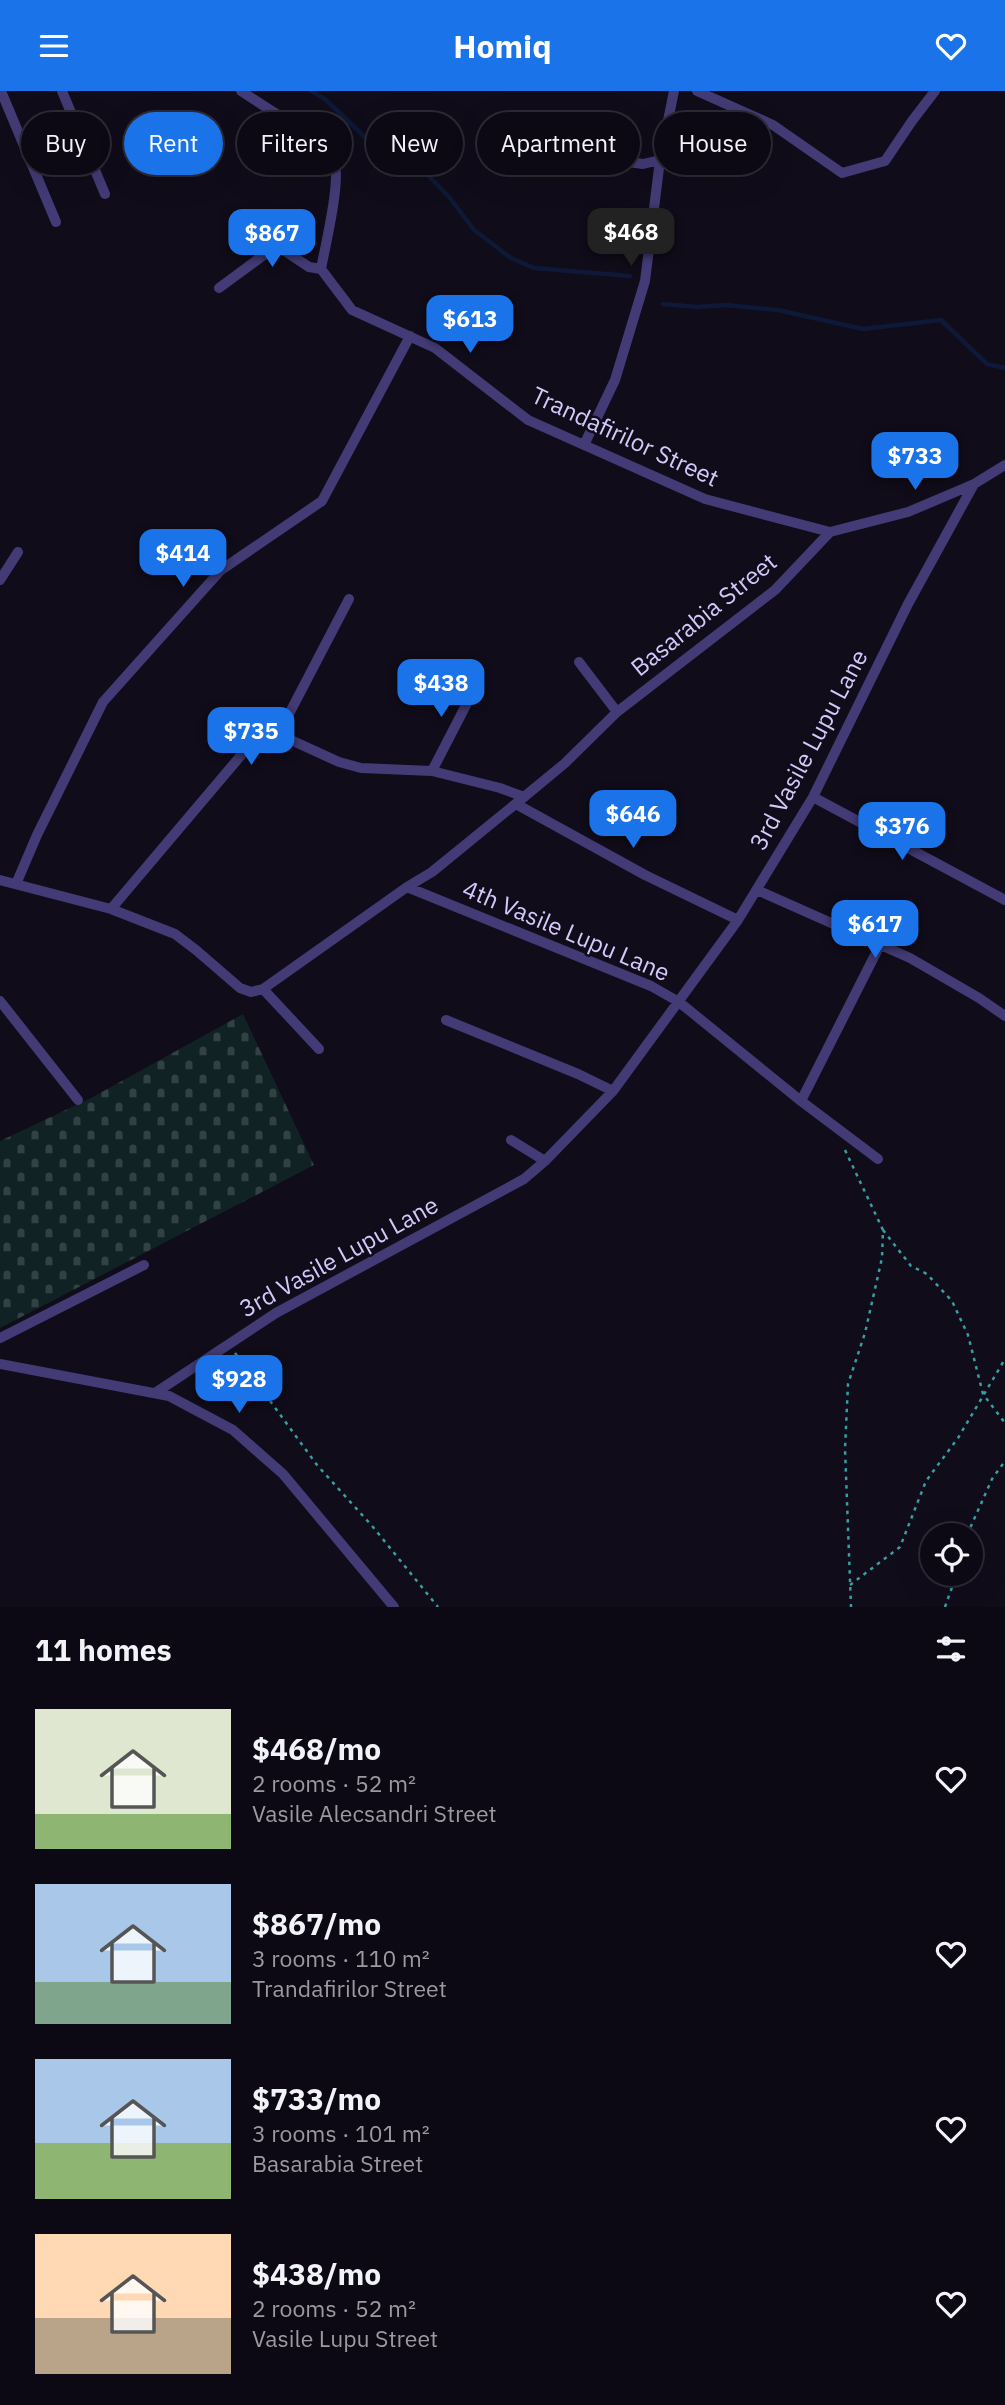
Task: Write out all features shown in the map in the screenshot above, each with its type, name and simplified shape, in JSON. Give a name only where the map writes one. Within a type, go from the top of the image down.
[{"type":"street","points":[[1,91],[56,222]]},
{"type":"street","points":[[62,91],[105,194]]},
{"type":"street","points":[[241,91],[316,141],[333,156],[337,176],[321,269]]},
{"type":"street","points":[[670,112],[674,91]]},
{"type":"street","points":[[697,91],[773,125],[842,173],[885,161],[935,91]]},
{"type":"street","points":[[584,445],[615,380],[645,281],[658,175]]},
{"type":"street","name":"Trandafirilor Street","points":[[219,288],[278,247],[309,267],[321,269],[352,310],[435,348],[528,420],[705,499],[830,531]]},
{"type":"street","points":[[16,884],[37,835],[103,702],[221,569],[322,501],[410,336]]},
{"type":"street","points":[[830,531],[908,512],[974,484],[1005,465]]},
{"type":"street","name":"3rd Vasile Lupu Lane","points":[[155,1393],[276,1313],[524,1178],[545,1161],[613,1091],[738,920],[813,797],[908,604],[974,484]]},
{"type":"street","name":"Basarabia Street","points":[[263,989],[432,872],[520,801],[564,764],[617,712],[775,590],[830,531]]},
{"type":"street","points":[[0,580],[18,552]]},
{"type":"street","points":[[111,909],[243,753],[267,729],[289,715],[349,599]]},
{"type":"street","points":[[579,662],[617,712]]},
{"type":"street","points":[[432,771],[479,680]]},
{"type":"street","points":[[267,729],[340,762],[361,768],[432,771],[500,788],[645,875],[738,920]]},
{"type":"street","points":[[813,797],[1005,899]]},
{"type":"street","points":[[0,880],[111,909],[175,934],[240,988],[251,992],[263,989],[319,1049]]},
{"type":"street","name":"4th Vasile Lupu Lane","points":[[408,887],[651,986],[679,1002],[801,1101],[878,1159]]},
{"type":"street","points":[[757,890],[910,958],[1005,1016]]},
{"type":"street","points":[[801,1101],[880,945]]},
{"type":"street","points":[[0,1001],[78,1100]]},
{"type":"street","points":[[446,1020],[613,1091]]},
{"type":"street","points":[[510,1140],[545,1161]]},
{"type":"street","points":[[0,1338],[144,1265]]},
{"type":"street","points":[[0,1364],[169,1396],[233,1430],[284,1474],[394,1607]]},
{"type":"path","points":[[845,1148],[883,1230],[911,1266],[927,1274],[952,1301],[968,1335],[984,1394],[1005,1423]]},
{"type":"path","points":[[851,1607],[845,1449],[848,1384],[865,1333],[882,1258],[883,1230]]},
{"type":"path","points":[[229,1344],[317,1465],[373,1527],[438,1607]]},
{"type":"path","points":[[850,1585],[900,1548],[926,1481],[958,1438],[1005,1359]]},
{"type":"path","points":[[972,1523],[992,1479],[1005,1461]]},
{"type":"path","points":[[945,1607],[952,1586]]},
{"type":"green space","points":[[243,1014],[314,1165],[0,1328],[0,1141],[91,1098]]},
{"type":"waterway","points":[[311,91],[325,99],[368,140],[417,164],[450,198],[474,230],[511,258],[534,268],[630,276]]},
{"type":"waterway","points":[[663,304],[697,307],[726,305],[778,310],[863,329],[941,320],[987,364],[1005,368]]}]
